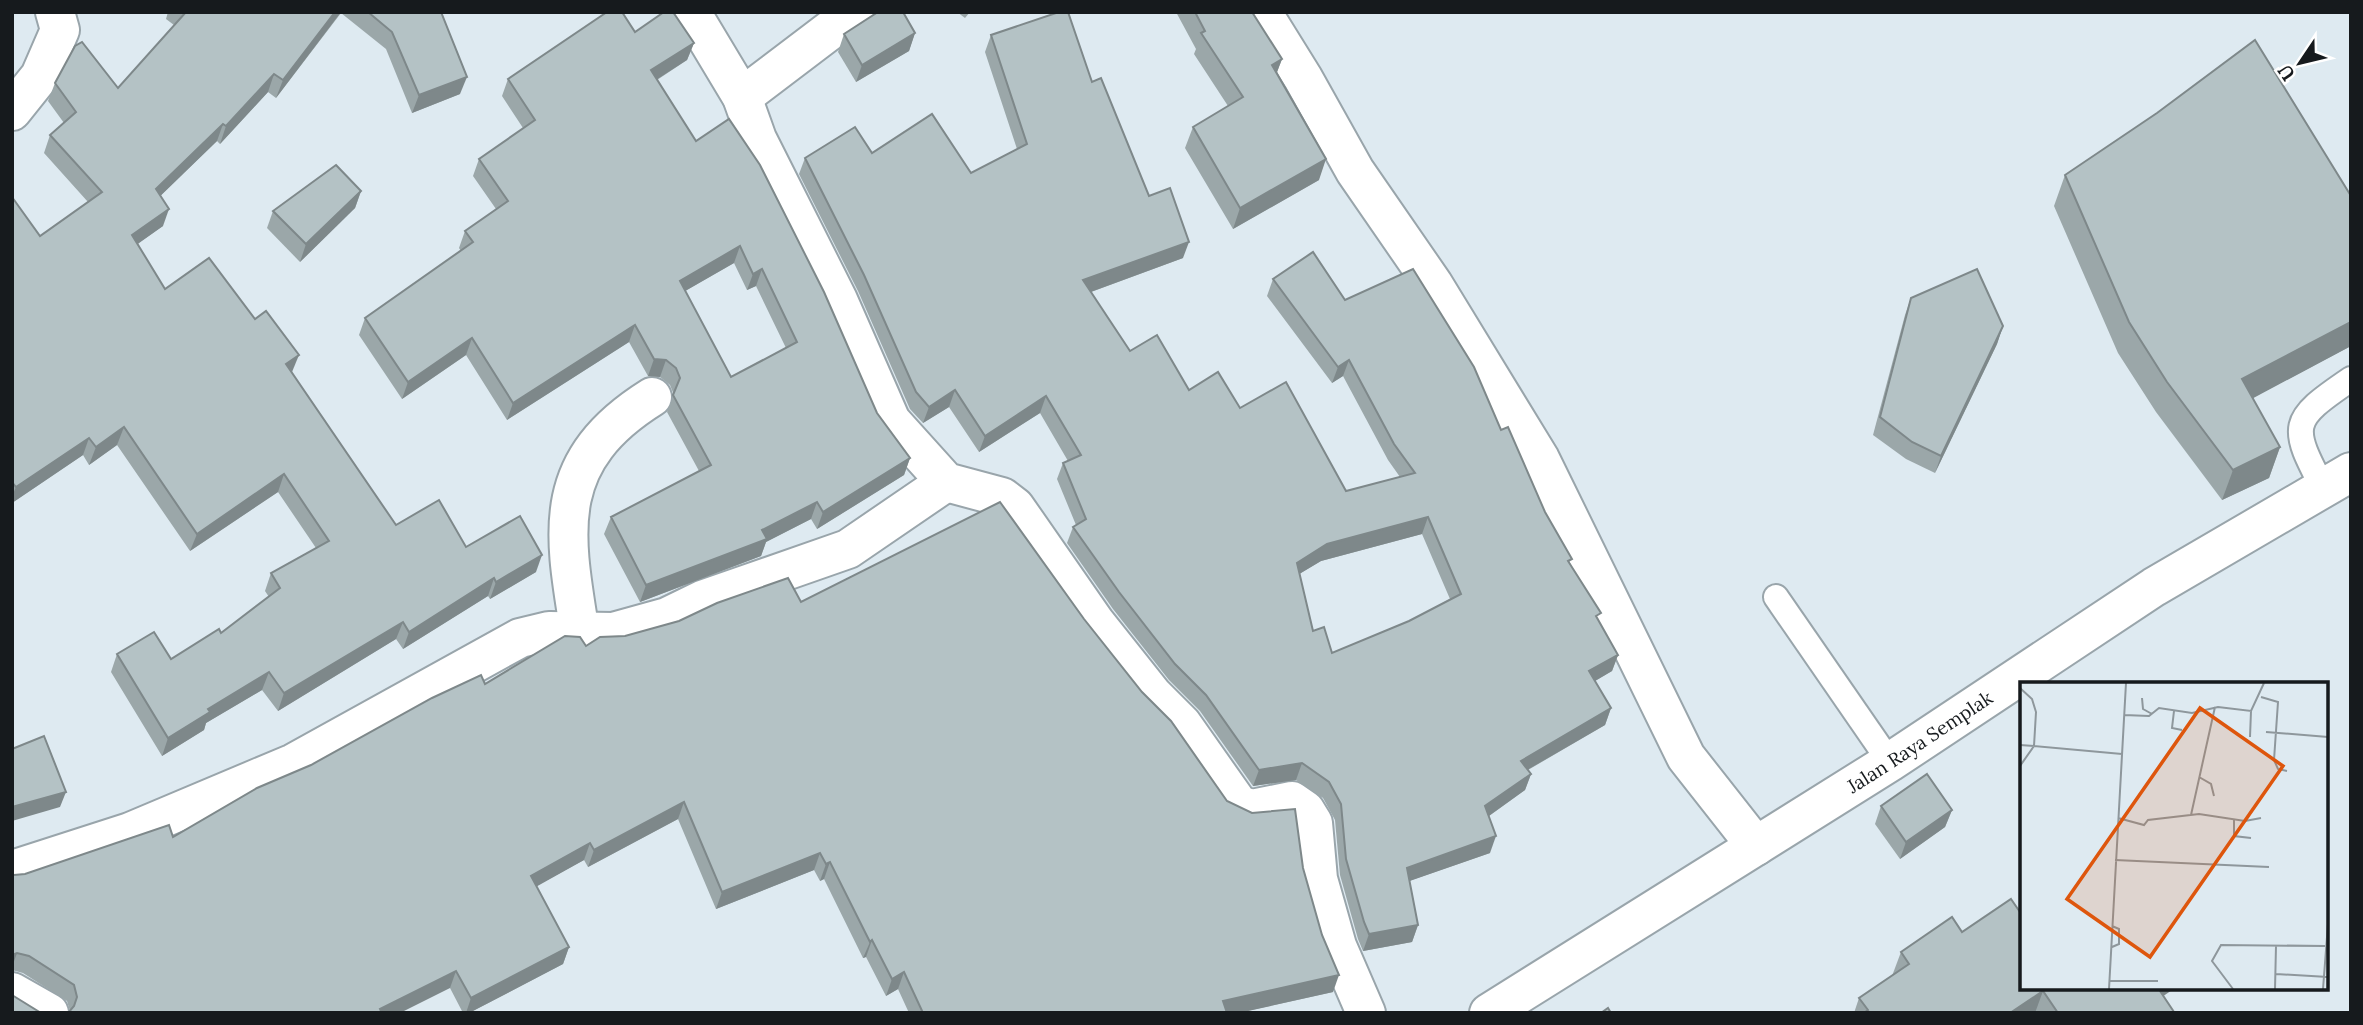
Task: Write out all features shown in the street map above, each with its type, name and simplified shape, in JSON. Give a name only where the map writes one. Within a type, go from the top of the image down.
[{"type":"street","points":[[12,111],[40,76],[55,42],[60,30],[55,12]]},
{"type":"street","points":[[691,12],[742,97],[757,139],[838,300],[891,421],[946,482],[1002,497],[1015,507],[1095,622],[1153,695],[1182,724],[1239,805],[1252,809],[1292,801],[1305,810],[1313,823],[1318,878],[1337,946],[1366,1013]]},
{"type":"street","points":[[742,97],[854,12]]},
{"type":"street","points":[[1262,12],[1355,171],[1447,306],[1540,459],[1686,757],[1756,846]]},
{"type":"street","points":[[580,633],[567,554],[566,523],[571,498],[580,472],[599,442],[629,411],[652,397]]},
{"type":"street","name":"Jalan Raya Semplak","points":[[1489,1013],[1890,762],[2154,587],[2337,481]]},
{"type":"street","points":[[12,870],[130,832],[294,763],[520,638],[549,631],[613,632],[640,626],[702,600],[848,549],[946,482]]},
{"type":"street","points":[[12,992],[49,1013]]},
{"type":"lane","points":[[2337,481],[2301,446],[2299,430],[2303,415],[2351,379]]},
{"type":"lane","points":[[1776,597],[1890,762]]},
{"type":"building","points":[[186,12],[335,12],[283,80],[274,74],[226,126],[223,124],[156,189],[169,209],[132,235],[165,289],[209,258],[255,319],[266,311],[299,355],[286,364],[396,525],[439,500],[466,547],[520,516],[542,555],[496,582],[494,578],[409,632],[403,622],[284,693],[269,672],[208,709],[210,712],[168,738],[117,654],[154,632],[171,659],[219,629],[221,633],[280,588],[271,573],[329,541],[284,474],[197,534],[124,427],[96,447],[89,438],[16,487],[12,482],[12,197],[40,236],[102,192],[50,135],[76,112],[55,83],[75,46],[82,42],[118,88]]},
{"type":"building","points":[[368,12],[441,12],[467,77],[419,95],[392,32]]},
{"type":"building","points":[[607,12],[622,12],[635,32],[664,12],[673,12],[694,43],[651,70],[696,141],[729,119],[760,165],[824,292],[877,413],[910,458],[823,512],[817,502],[762,530],[767,539],[646,585],[611,517],[711,465],[673,395],[680,378],[676,368],[666,360],[654,359],[635,325],[513,403],[472,338],[408,382],[365,318],[473,242],[465,231],[508,201],[479,159],[535,120],[508,79]],"holes":[[[740,246],[753,274],[762,269],[797,342],[731,377],[680,281]]]},
{"type":"building","points":[[878,12],[903,12],[915,33],[862,65],[844,34]]},
{"type":"building","points":[[1059,12],[1068,12],[1092,82],[1101,78],[1149,196],[1170,188],[1189,242],[1083,280],[1130,351],[1157,335],[1189,390],[1218,372],[1240,408],[1286,382],[1346,491],[1415,473],[1394,444],[1349,360],[1338,367],[1273,279],[1313,252],[1345,300],[1413,269],[1474,367],[1501,430],[1508,427],[1545,512],[1572,559],[1568,561],[1601,613],[1596,616],[1618,655],[1589,671],[1611,708],[1521,761],[1531,774],[1485,806],[1496,836],[1407,868],[1418,925],[1369,934],[1346,859],[1341,804],[1329,782],[1302,763],[1259,770],[1206,695],[1175,664],[1073,527],[1086,519],[1063,463],[1081,455],[1046,396],[985,436],[955,390],[929,407],[916,392],[864,275],[805,158],[855,127],[872,153],[932,114],[971,173],[1027,144],[991,35]],"holes":[[[1428,517],[1461,594],[1409,621],[1332,653],[1324,627],[1313,631],[1297,563],[1327,544]]]},
{"type":"building","points":[[1195,12],[1252,12],[1282,59],[1272,65],[1326,159],[1240,208],[1193,127],[1243,97],[1201,33],[1205,31]]},
{"type":"building","points":[[2255,40],[2351,196],[2351,322],[2242,379],[2280,447],[2233,470],[2167,382],[2129,322],[2065,175],[2157,113]]},
{"type":"building","points":[[336,165],[361,191],[306,244],[273,211]]},
{"type":"building","points":[[1977,269],[2003,326],[1941,456],[1912,442],[1880,417],[1911,298]]},
{"type":"building","points":[[1000,502],[1084,619],[1142,692],[1171,721],[1227,801],[1252,813],[1295,809],[1303,868],[1322,935],[1339,975],[1223,1001],[1227,1013],[923,1013],[904,972],[892,979],[872,940],[870,942],[830,862],[826,864],[820,853],[722,892],[684,802],[594,850],[590,843],[531,876],[569,947],[471,998],[456,971],[380,1009],[382,1013],[68,1013],[77,997],[74,985],[29,956],[17,953],[12,955],[12,874],[25,874],[169,825],[173,837],[257,788],[311,765],[432,698],[481,675],[485,684],[565,636],[580,637],[586,646],[600,637],[625,636],[679,621],[717,603],[788,578],[801,602]]},
{"type":"building","points":[[44,736],[66,792],[12,807],[12,749]]},
{"type":"building","points":[[1927,774],[1952,810],[1906,842],[1881,806]]},
{"type":"building","points":[[2011,899],[2020,912],[2020,990],[2159,990],[2174,1012],[2058,1013],[2043,991],[2010,1013],[1864,1013],[1868,1010],[1859,998],[1909,964],[1901,952],[1952,917],[1962,932]]},
{"type":"building","points":[[12,995],[41,1013],[12,1013]]}]
